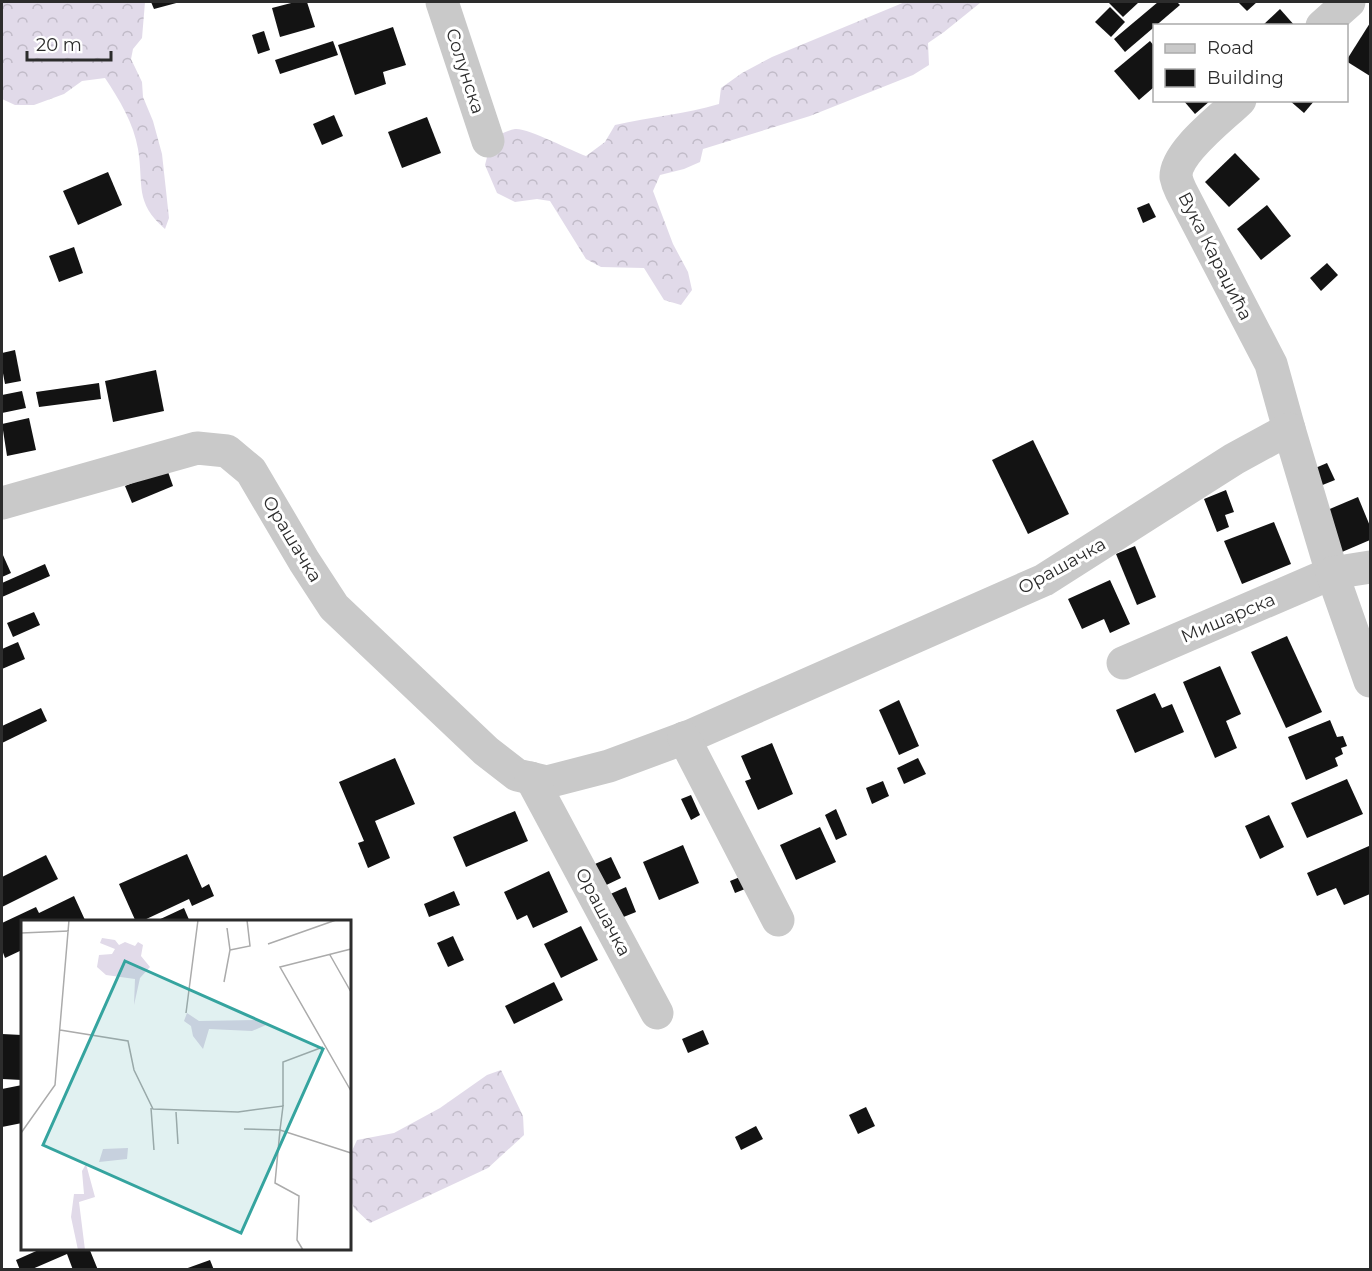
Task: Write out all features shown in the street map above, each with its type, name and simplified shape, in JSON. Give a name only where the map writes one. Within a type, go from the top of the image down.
[{"type":"street","name":"Солунска","points":[[442,2],[488,141]]},
{"type":"street","points":[[1324,24],[1348,2]]},
{"type":"street","name":"Вука Караџића","points":[[1238,102],[1190,147],[1176,176],[1186,201],[1271,364],[1289,429]]},
{"type":"street","points":[[1289,429],[1332,573],[1371,681]]},
{"type":"street","name":"Орашачка","points":[[2,503],[197,448],[227,451],[251,471],[334,607],[486,751],[517,776],[547,782],[609,766],[684,738],[1044,580],[1234,459],[1289,429]]},
{"type":"street","name":"Мишарска","points":[[1123,663],[1332,573],[1371,567]]},
{"type":"street","points":[[684,738],[778,920]]},
{"type":"street","name":"Орашачка","points":[[531,778],[657,1013]]},
{"type":"green space","points":[[2,2],[145,2],[142,38],[133,49],[131,59],[142,82],[143,97],[153,121],[162,154],[169,218],[165,229],[155,219],[144,201],[138,149],[133,130],[121,103],[105,78],[82,81],[64,94],[34,105],[15,105],[2,99]]},
{"type":"green space","points":[[905,2],[980,3],[928,43],[929,65],[913,75],[810,116],[703,149],[700,162],[660,175],[653,191],[673,244],[688,272],[692,290],[681,305],[664,300],[644,268],[601,267],[586,259],[550,201],[537,199],[515,202],[497,193],[485,165],[492,138],[515,129],[539,135],[586,156],[605,142],[615,125],[719,104],[721,88],[742,73],[772,57]]},
{"type":"green space","points":[[501,1070],[523,1116],[524,1135],[488,1168],[370,1223],[354,1208],[351,1200],[351,1153],[357,1140],[394,1133],[440,1108],[487,1075]]},
{"type":"building","points":[[151,2],[180,2],[154,9]]},
{"type":"building","points":[[295,2],[307,2],[315,27],[280,37],[272,8]]},
{"type":"building","points":[[1108,2],[1139,2],[1123,17]]},
{"type":"building","points":[[1158,2],[1177,2],[1180,5],[1158,24],[1153,24],[1153,28],[1125,52],[1114,39]]},
{"type":"building","points":[[1238,2],[1257,2],[1247,11]]},
{"type":"building","points":[[1110,7],[1125,22],[1111,37],[1095,22]]},
{"type":"building","points":[[1280,9],[1293,24],[1264,24]]},
{"type":"building","points":[[1370,23],[1370,76],[1348,62],[1348,58]]},
{"type":"building","points":[[393,27],[406,65],[383,72],[386,84],[355,95],[338,45]]},
{"type":"building","points":[[264,31],[270,50],[258,54],[252,35]]},
{"type":"building","points":[[333,41],[338,55],[280,74],[275,60]]},
{"type":"building","points":[[1150,41],[1153,45],[1153,88],[1139,100],[1114,71]]},
{"type":"building","points":[[1185,102],[1209,102],[1195,114]]},
{"type":"building","points":[[1291,102],[1313,102],[1304,113]]},
{"type":"building","points":[[334,115],[343,136],[322,145],[313,124]]},
{"type":"building","points":[[427,117],[441,153],[402,168],[388,132]]},
{"type":"building","points":[[1235,153],[1260,179],[1229,207],[1205,182]]},
{"type":"building","points":[[108,172],[122,205],[78,225],[63,191]]},
{"type":"building","points":[[1149,203],[1156,217],[1143,223],[1137,208]]},
{"type":"building","points":[[1267,205],[1291,236],[1261,260],[1237,229]]},
{"type":"building","points":[[74,247],[83,273],[59,282],[49,256]]},
{"type":"building","points":[[1327,263],[1338,275],[1321,291],[1310,278]]},
{"type":"building","points":[[15,350],[21,381],[5,384],[2,353]]},
{"type":"building","points":[[156,370],[164,411],[113,422],[105,381]]},
{"type":"building","points":[[99,383],[101,399],[39,407],[36,392]]},
{"type":"building","points":[[22,391],[26,408],[2,413],[2,395]]},
{"type":"building","points":[[29,418],[36,450],[7,456],[2,424]]},
{"type":"building","points":[[1033,440],[1069,514],[1028,534],[992,460]]},
{"type":"building","points":[[1327,463],[1335,480],[1320,486],[1313,469]]},
{"type":"building","points":[[167,469],[173,486],[132,503],[125,486]]},
{"type":"building","points":[[1226,490],[1234,512],[1225,515],[1229,527],[1217,532],[1204,499]]},
{"type":"building","points":[[1358,497],[1370,526],[1370,540],[1342,552],[1325,511]]},
{"type":"building","points":[[1274,522],[1291,564],[1242,584],[1224,541]]},
{"type":"building","points":[[1135,546],[1156,597],[1137,605],[1116,554]]},
{"type":"building","points":[[2,553],[11,573],[2,577]]},
{"type":"building","points":[[45,564],[50,576],[2,597],[2,583]]},
{"type":"building","points":[[1110,580],[1130,624],[1110,633],[1104,619],[1082,629],[1068,599]]},
{"type":"building","points":[[34,612],[40,625],[13,637],[7,623]]},
{"type":"building","points":[[1287,636],[1322,712],[1286,728],[1251,652]]},
{"type":"building","points":[[18,642],[25,659],[2,669],[2,649]]},
{"type":"building","points":[[1220,666],[1241,714],[1226,721],[1237,748],[1215,758],[1183,682]]},
{"type":"building","points":[[1155,693],[1162,708],[1172,704],[1184,732],[1135,753],[1116,710]]},
{"type":"building","points":[[899,700],[919,746],[899,755],[879,710]]},
{"type":"building","points":[[41,708],[47,721],[2,743],[2,726]]},
{"type":"building","points":[[1330,720],[1337,737],[1343,736],[1347,746],[1341,748],[1343,754],[1335,758],[1338,766],[1306,780],[1288,737]]},
{"type":"building","points":[[772,743],[793,794],[758,810],[745,781],[751,779],[741,756]]},
{"type":"building","points":[[395,758],[415,804],[375,821],[390,858],[368,868],[358,843],[364,841],[339,782]]},
{"type":"building","points":[[918,758],[926,774],[904,784],[897,768]]},
{"type":"building","points":[[1347,779],[1363,814],[1307,838],[1291,803]]},
{"type":"building","points":[[883,781],[889,796],[872,804],[866,788]]},
{"type":"building","points":[[691,795],[700,815],[691,820],[681,799]]},
{"type":"building","points":[[836,809],[847,835],[836,840],[825,815]]},
{"type":"building","points":[[515,811],[528,841],[466,867],[453,837]]},
{"type":"building","points":[[1269,815],[1284,847],[1260,859],[1245,826]]},
{"type":"building","points":[[820,827],[836,862],[796,880],[780,845]]},
{"type":"building","points":[[683,845],[699,883],[659,900],[643,862]]},
{"type":"building","points":[[1369,846],[1370,894],[1344,905],[1336,888],[1317,896],[1307,873]]},
{"type":"building","points":[[187,854],[202,888],[209,884],[214,896],[192,906],[189,899],[144,920],[135,920],[119,884]]},
{"type":"building","points":[[46,855],[58,879],[2,907],[2,877]]},
{"type":"building","points":[[611,857],[621,878],[598,889],[588,867]]},
{"type":"building","points":[[549,871],[568,912],[533,928],[527,915],[517,920],[504,892]]},
{"type":"building","points":[[740,877],[745,889],[735,893],[730,881]]},
{"type":"building","points":[[626,887],[636,912],[616,920],[606,896]]},
{"type":"building","points":[[454,891],[460,905],[429,917],[424,904]]},
{"type":"building","points":[[74,896],[85,920],[21,920],[21,950],[5,958],[2,950],[2,923],[36,907],[39,913]]},
{"type":"building","points":[[184,908],[189,920],[158,920]]},
{"type":"building","points":[[581,926],[598,960],[561,978],[544,944]]},
{"type":"building","points":[[453,936],[464,960],[448,967],[437,943]]},
{"type":"building","points":[[554,982],[563,1000],[514,1024],[505,1006]]},
{"type":"building","points":[[703,1030],[709,1044],[688,1053],[682,1039]]},
{"type":"building","points":[[2,1034],[21,1035],[21,1080],[2,1079]]},
{"type":"building","points":[[21,1085],[21,1123],[2,1127],[2,1089]]},
{"type":"building","points":[[866,1107],[875,1126],[858,1134],[849,1115]]},
{"type":"building","points":[[756,1126],[763,1139],[741,1150],[735,1137]]},
{"type":"building","points":[[38,1250],[90,1250],[98,1270],[73,1270],[67,1254],[30,1270],[20,1270],[16,1260]]},
{"type":"building","points":[[210,1260],[214,1270],[185,1270],[185,1269]]}]
